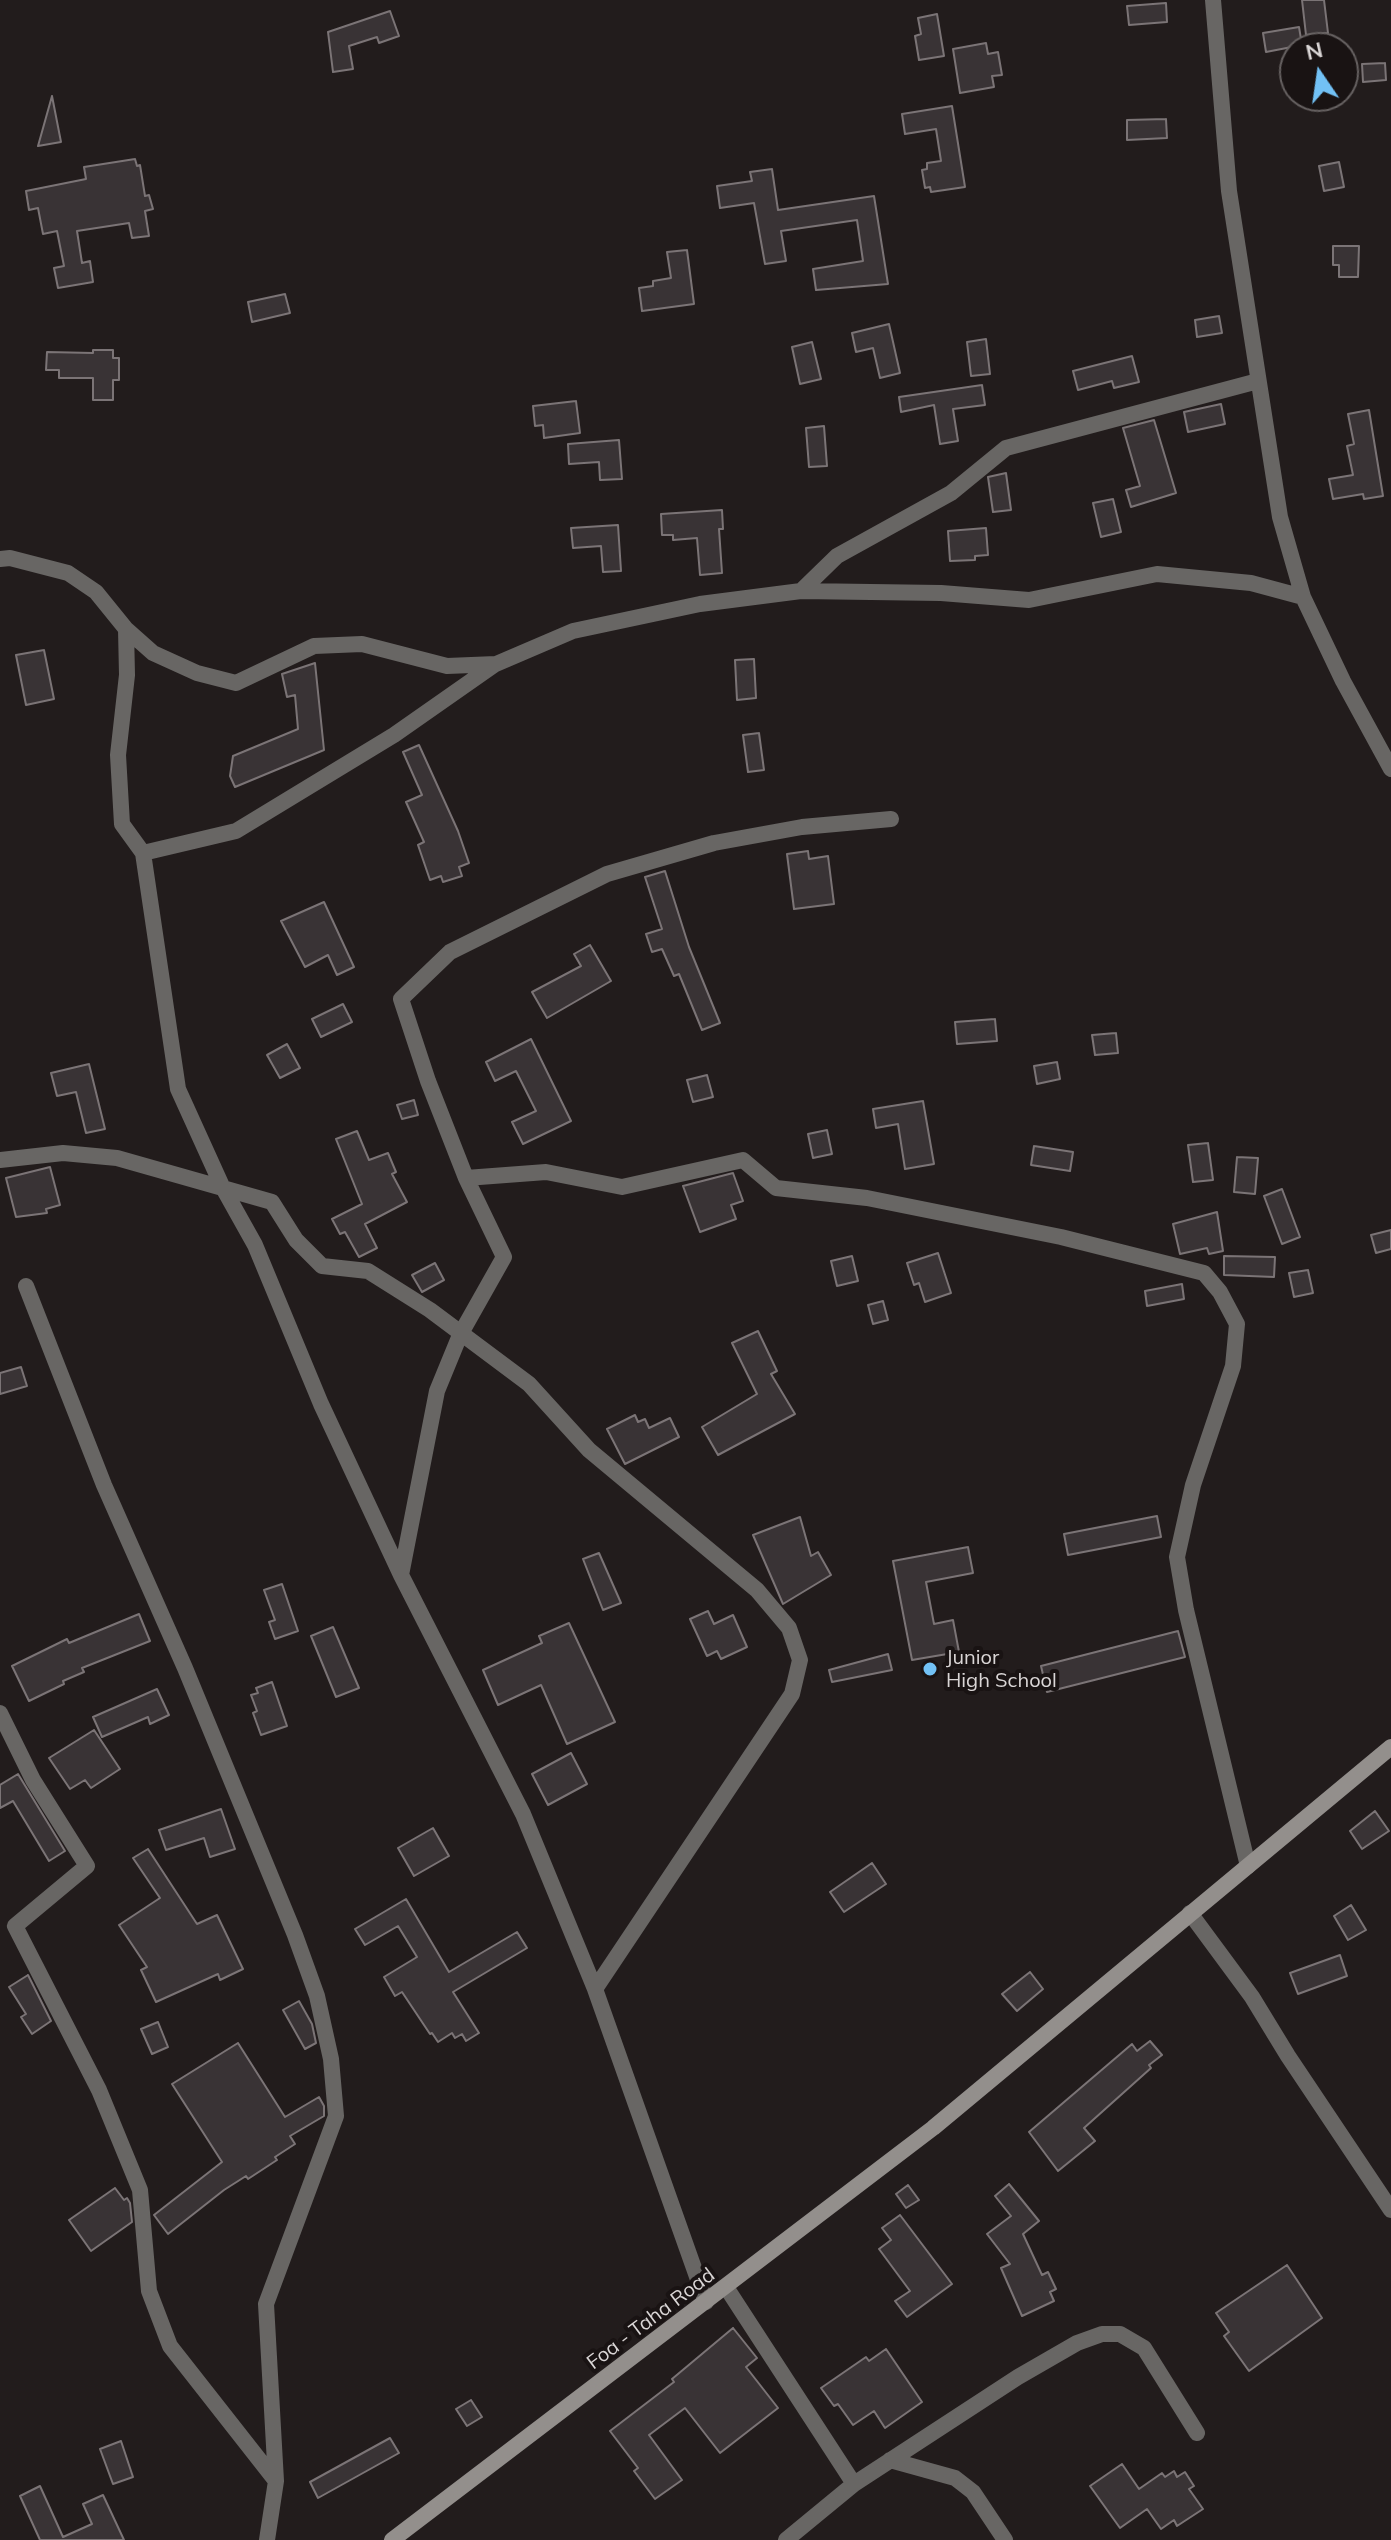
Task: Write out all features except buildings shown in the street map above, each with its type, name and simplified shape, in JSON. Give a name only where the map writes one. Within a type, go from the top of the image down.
[{"type":"street","points":[[1213,0],[1229,191],[1280,517],[1303,597],[1343,681],[1391,769]]},
{"type":"street","points":[[801,591],[837,556],[951,493],[1006,448],[1258,381]]},
{"type":"street","points":[[0,559],[10,558],[68,573],[96,592],[126,629],[153,653],[197,673],[236,683],[314,646],[362,644],[447,666],[496,664]]},
{"type":"street","points":[[143,853],[236,831],[394,735],[496,664],[573,631],[700,604],[801,591],[941,593],[1029,600],[1157,574],[1251,583],[1303,597]]},
{"type":"street","points":[[126,629],[127,675],[118,755],[122,824],[143,853],[178,1089],[222,1186],[255,1245],[321,1404],[401,1575],[523,1814],[595,1989],[706,2302]]},
{"type":"street","points":[[401,1575],[437,1391],[460,1335],[504,1257],[466,1178],[428,1081],[401,999],[450,952],[607,874],[729,841],[802,827],[891,819]]},
{"type":"street","points":[[0,1160],[63,1153],[117,1158],[272,1202],[296,1240],[322,1266],[368,1271],[430,1310],[529,1384],[589,1450],[757,1590],[789,1628],[800,1660],[792,1694],[595,1989]]},
{"type":"street","points":[[466,1178],[546,1172],[622,1187],[743,1160],[776,1188],[867,1198],[1061,1237],[1204,1273],[1220,1292],[1237,1324],[1233,1366],[1193,1485],[1177,1557],[1186,1610],[1248,1866]]},
{"type":"street","points":[[26,1286],[104,1485],[185,1668],[295,1935],[317,1996],[331,2059],[336,2116],[266,2304],[276,2481],[267,2540]]},
{"type":"street","points":[[0,1713],[33,1780],[87,1866],[15,1926],[99,2090],[140,2190],[149,2291],[170,2346],[276,2481]]},
{"type":"street","name":"Foa - Taha Road","points":[[392,2540],[933,2128],[1391,1747]]},
{"type":"street","points":[[1190,1913],[1252,1997],[1391,2210]]},
{"type":"street","points":[[726,2287],[854,2484]]},
{"type":"street","points":[[786,2540],[854,2484],[890,2460],[1018,2377],[1077,2343],[1102,2334],[1120,2334],[1144,2348],[1197,2433]]},
{"type":"street","points":[[890,2460],[955,2478],[973,2492],[1005,2540]]},
{"type":"place","name":"Junior High School","points":[[930,1669]]}]
